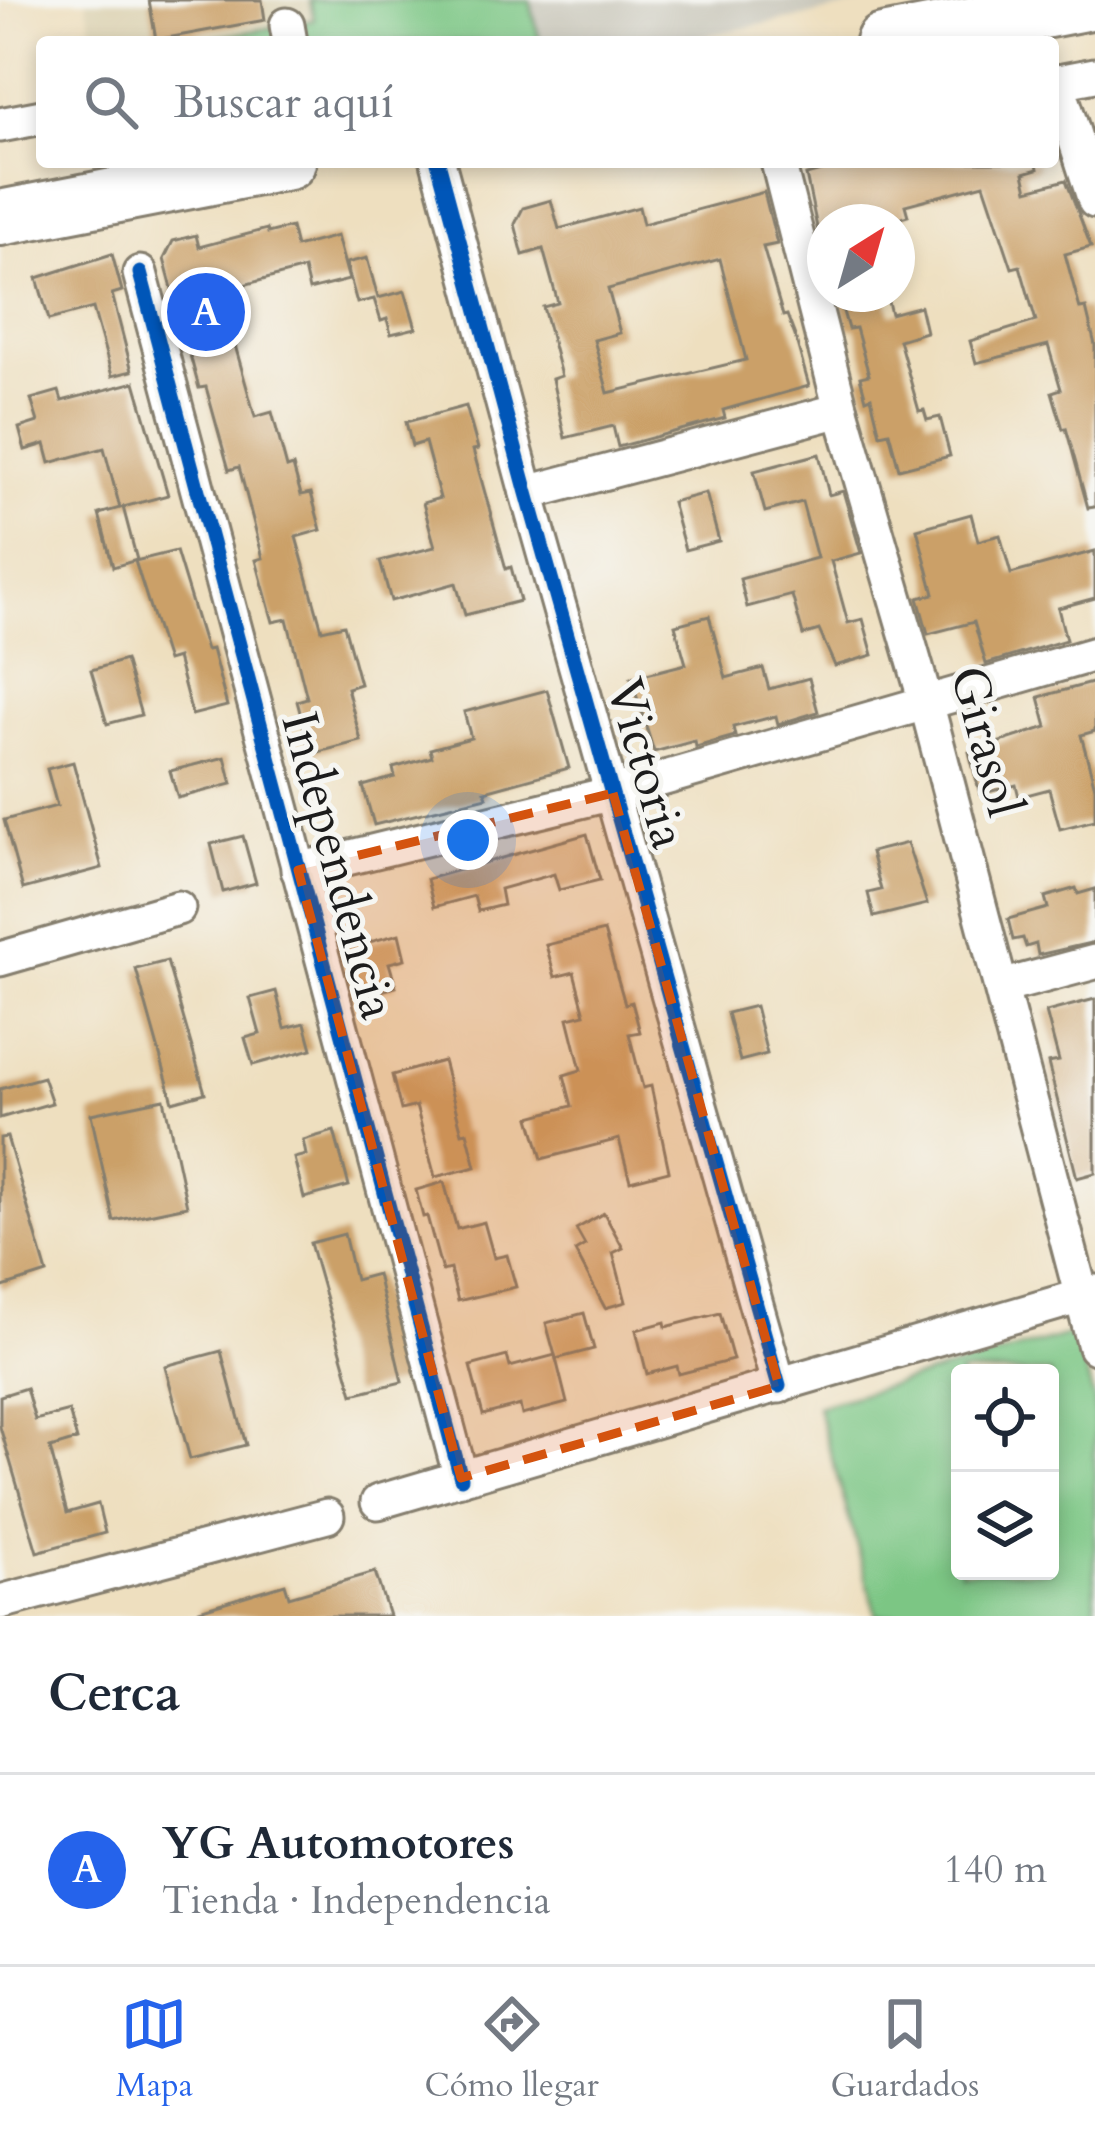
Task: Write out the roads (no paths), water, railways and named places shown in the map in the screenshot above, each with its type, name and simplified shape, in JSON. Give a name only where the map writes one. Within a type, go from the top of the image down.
[{"type":"main road","points":[[905,27],[1095,1]]},
{"type":"main road","points":[[0,218],[257,168]]},
{"type":"street","points":[[1059,81],[1095,75]]},
{"type":"street","points":[[1059,94],[1095,201]]},
{"type":"street","points":[[0,125],[36,118]]},
{"type":"street","name":"Victoria","points":[[440,168],[779,1386]]},
{"type":"street","name":"Girasol","points":[[780,168],[841,410],[1088,1294],[1095,1347]]},
{"type":"street","name":"Independencia","points":[[140,273],[460,1478]]},
{"type":"street","points":[[527,493],[841,410]]},
{"type":"street","points":[[298,870],[613,793],[1095,655]]},
{"type":"street","points":[[0,959],[178,908]]},
{"type":"street","points":[[1000,987],[1095,962]]},
{"type":"street","points":[[378,1502],[1088,1294]]},
{"type":"street","points":[[0,1602],[327,1516]]},
{"type":"place","name":"YG Automotores","points":[[206,312]]}]
